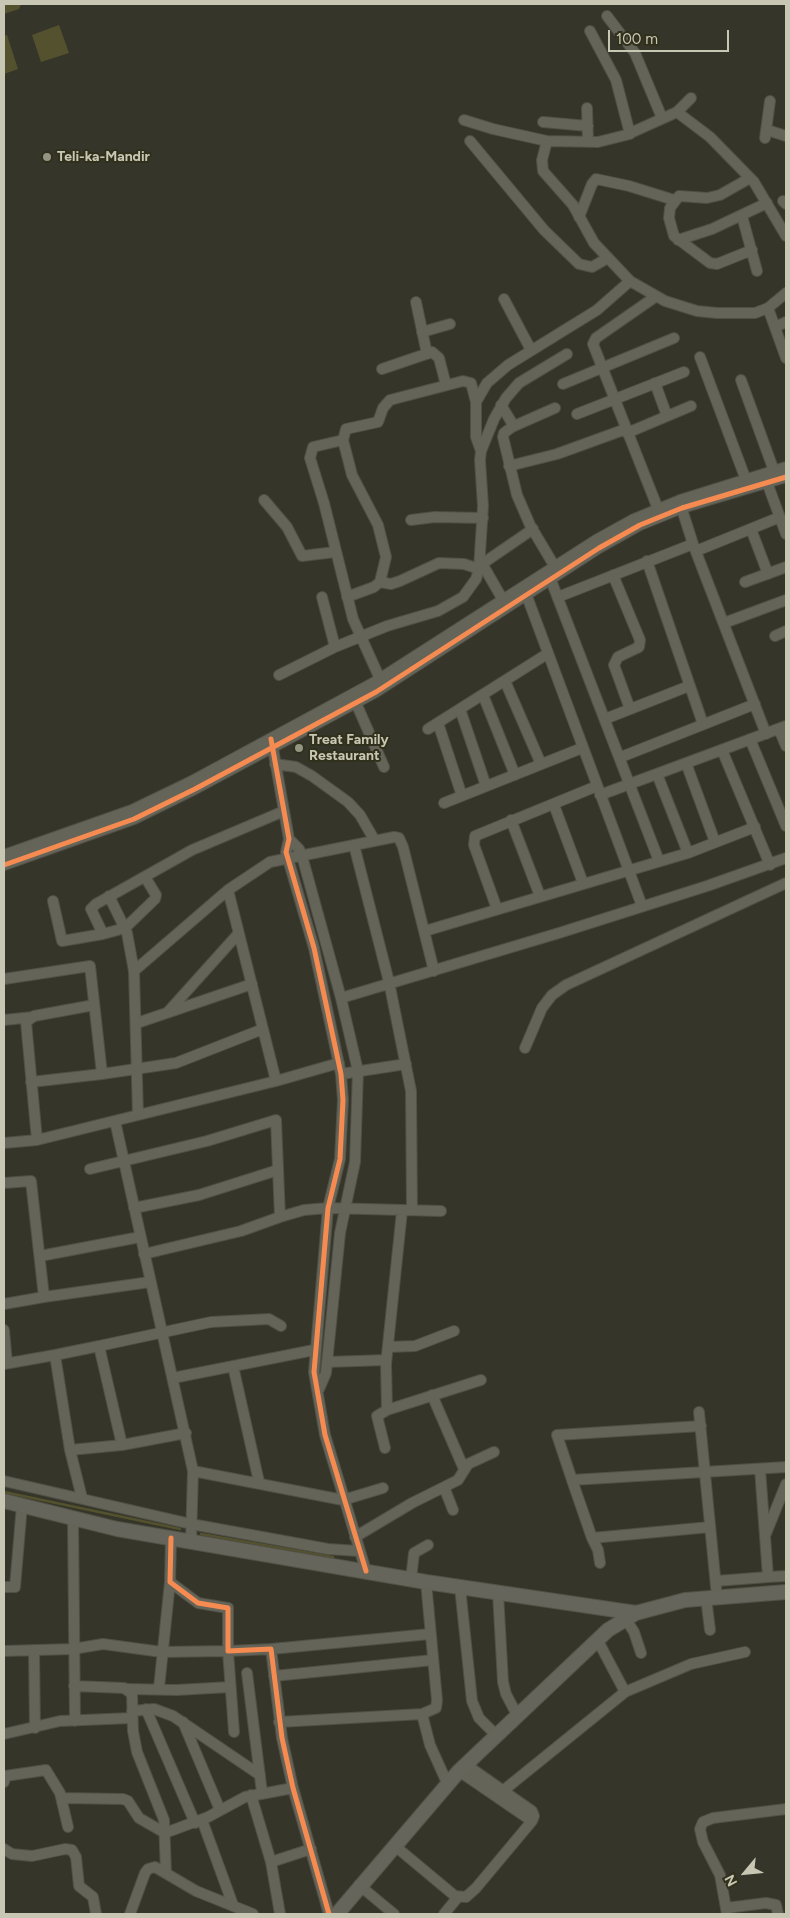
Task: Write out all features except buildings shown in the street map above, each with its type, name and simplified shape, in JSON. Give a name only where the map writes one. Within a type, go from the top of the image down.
[{"type":"main road","points":[[4,1501],[117,1529],[631,1616]]},
{"type":"main road","points":[[337,1914],[359,1885],[462,1768],[597,1639],[631,1616],[671,1603],[786,1592]]},
{"type":"street","points":[[607,16],[635,53],[662,118]]},
{"type":"street","points":[[590,31],[616,80],[630,134]]},
{"type":"street","points":[[464,120],[493,129],[547,141],[609,141],[630,134],[677,112],[691,98]]},
{"type":"street","points":[[770,101],[766,134],[786,136]]},
{"type":"street","points":[[587,108],[588,142]]},
{"type":"street","points":[[677,112],[710,137],[750,178],[786,236]]},
{"type":"street","points":[[543,122],[588,126]]},
{"type":"street","points":[[470,141],[544,230],[579,264],[592,267],[606,258]]},
{"type":"street","points":[[547,141],[541,166],[546,176],[573,205],[587,235],[606,258],[630,281],[655,297],[697,311],[755,313],[768,308],[786,293]]},
{"type":"street","points":[[579,217],[593,181],[596,179],[629,186],[674,200],[684,195],[707,198],[720,195],[750,178]]},
{"type":"street","points":[[674,200],[669,218],[674,236],[714,264],[752,250]]},
{"type":"street","points":[[678,240],[742,216],[767,203]]},
{"type":"street","points":[[742,216],[757,271]]},
{"type":"street","points":[[476,402],[481,391],[496,374],[531,350],[597,310],[630,281]]},
{"type":"street","points":[[655,297],[596,338],[593,344],[658,509]]},
{"type":"street","points":[[504,299],[531,350]]},
{"type":"street","points":[[416,302],[427,354]]},
{"type":"street","points":[[768,308],[786,358]]},
{"type":"street","points":[[775,327],[786,322]]},
{"type":"street","points":[[422,332],[450,324]]},
{"type":"street","points":[[563,384],[674,338]]},
{"type":"street","points":[[382,369],[432,352],[437,355],[446,385]]},
{"type":"street","points":[[481,451],[512,389],[526,378],[567,354]]},
{"type":"street","points":[[700,357],[746,480]]},
{"type":"street","points":[[577,414],[684,372]]},
{"type":"street","points":[[741,380],[786,534]]},
{"type":"street","points":[[279,674],[387,626],[450,606],[471,589],[481,564],[481,451],[476,437],[476,402],[473,388],[467,381],[390,400],[385,403],[378,422],[374,425],[350,427],[344,434],[343,440],[352,475],[378,524],[386,563],[380,582],[374,587],[347,597]]},
{"type":"street","points":[[655,383],[667,416]]},
{"type":"street","points":[[502,406],[511,420],[512,426]]},
{"type":"street","points":[[510,466],[557,454],[627,431],[690,406]]},
{"type":"street","points":[[555,408],[512,426],[504,432],[502,438],[517,495],[551,573],[558,597],[659,861]]},
{"type":"street","points":[[343,440],[319,444],[310,452],[310,458],[324,503],[347,597],[360,638],[380,679]]},
{"type":"street","points":[[4,855],[132,810],[356,703],[525,592],[615,529],[658,509],[681,504],[768,476],[786,467]]},
{"type":"street","points":[[551,573],[681,504],[746,480],[768,476],[786,477]]},
{"type":"street","points":[[264,500],[286,527],[302,556],[335,552]]},
{"type":"street","points":[[681,504],[695,547],[766,734]]},
{"type":"street","points":[[411,520],[436,517],[482,518]]},
{"type":"street","points":[[558,597],[647,562],[751,529],[780,517]]},
{"type":"street","points":[[380,582],[391,584],[439,563],[481,564],[533,529]]},
{"type":"street","points":[[751,529],[768,574]]},
{"type":"street","points":[[647,562],[703,724]]},
{"type":"street","points":[[481,564],[503,600]]},
{"type":"street","points":[[745,582],[786,567]]},
{"type":"street","points":[[613,575],[640,640],[639,647],[618,657],[614,665],[630,709]]},
{"type":"street","points":[[4,864],[134,819],[195,789],[380,679],[503,600],[525,592]]},
{"type":"street","points":[[525,592],[642,906]]},
{"type":"street","points":[[322,596],[335,648]]},
{"type":"street","points":[[724,623],[786,600]]},
{"type":"street","points":[[775,636],[786,632]]},
{"type":"street","points":[[428,729],[547,654]]},
{"type":"street","points":[[505,680],[541,764]]},
{"type":"street","points":[[605,719],[689,686]]},
{"type":"street","points":[[483,695],[515,774]]},
{"type":"street","points":[[356,703],[384,767]]},
{"type":"street","points":[[620,757],[755,704]]},
{"type":"street","points":[[460,709],[486,786]]},
{"type":"street","points":[[438,723],[462,796]]},
{"type":"street","points":[[497,909],[474,840],[478,834],[554,805],[599,791],[630,784],[783,727],[786,746]]},
{"type":"street","points":[[750,740],[786,826]]},
{"type":"street","points":[[272,743],[289,839],[286,852],[314,948],[340,1069],[342,1100],[340,1159],[328,1208],[320,1317],[314,1350],[314,1372],[325,1435],[343,1500],[366,1571]]},
{"type":"street","points":[[444,803],[582,748]]},
{"type":"street","points":[[722,750],[770,865]]},
{"type":"street","points":[[686,763],[715,842]]},
{"type":"street","points":[[275,764],[296,767],[348,802],[360,815],[375,841]]},
{"type":"street","points":[[657,774],[688,853]]},
{"type":"street","points":[[554,805],[583,882]]},
{"type":"street","points":[[103,934],[91,909],[92,906],[192,850],[284,811]]},
{"type":"street","points":[[511,820],[540,896]]},
{"type":"street","points":[[425,931],[583,882],[688,853],[755,826]]},
{"type":"street","points":[[134,971],[228,890],[270,862],[394,837],[402,841],[434,971]]},
{"type":"street","points":[[289,839],[299,849],[302,856],[341,998],[358,1070],[355,1162],[345,1208],[328,1362],[326,1373],[318,1389]]},
{"type":"street","points":[[354,845],[389,982],[411,1091],[407,1211],[386,1360],[386,1410]]},
{"type":"street","points":[[341,998],[642,906],[770,865],[786,858]]},
{"type":"street","points":[[53,901],[62,941],[103,934],[125,928],[155,899],[156,895],[145,877]]},
{"type":"street","points":[[525,1048],[542,1008],[552,995],[566,985],[786,883]]},
{"type":"street","points":[[228,890],[276,1081]]},
{"type":"street","points":[[110,896],[125,928],[134,971],[137,1023],[138,1115]]},
{"type":"street","points":[[166,1014],[238,934]]},
{"type":"street","points":[[4,979],[90,966],[102,1074]]},
{"type":"street","points":[[137,1023],[252,984]]},
{"type":"street","points":[[4,1020],[94,1005]]},
{"type":"street","points":[[34,1016],[26,1022],[37,1140]]},
{"type":"street","points":[[31,1082],[137,1068],[154,1068],[176,1063],[263,1028]]},
{"type":"street","points":[[4,1143],[37,1140],[276,1081],[340,1069],[358,1070],[406,1064]]},
{"type":"street","points":[[90,1169],[207,1141],[276,1120],[280,1217]]},
{"type":"street","points":[[115,1121],[194,1471],[191,1541]]},
{"type":"street","points":[[134,1208],[198,1195],[278,1170]]},
{"type":"street","points":[[4,1183],[31,1181],[44,1297]]},
{"type":"street","points":[[144,1254],[241,1231],[304,1210],[345,1208],[441,1211]]},
{"type":"street","points":[[40,1256],[140,1237]]},
{"type":"street","points":[[4,1304],[150,1282]]},
{"type":"street","points":[[4,1330],[5,1363],[55,1355],[211,1322],[269,1319],[281,1326]]},
{"type":"street","points":[[388,1347],[415,1346],[454,1331]]},
{"type":"street","points":[[99,1346],[122,1445]]},
{"type":"street","points":[[173,1378],[314,1350]]},
{"type":"street","points":[[55,1355],[70,1450],[82,1498]]},
{"type":"street","points":[[328,1362],[386,1360]]},
{"type":"street","points":[[233,1366],[259,1482]]},
{"type":"street","points":[[385,1448],[377,1416],[386,1410],[481,1380]]},
{"type":"street","points":[[432,1395],[464,1469]]},
{"type":"street","points":[[699,1412],[716,1581],[712,1598],[710,1630]]},
{"type":"street","points":[[600,1563],[598,1550],[592,1538],[557,1435],[701,1426]]},
{"type":"street","points":[[70,1450],[122,1445],[186,1433]]},
{"type":"street","points":[[355,1536],[461,1477],[468,1464],[494,1452]]},
{"type":"street","points":[[572,1480],[786,1467]]},
{"type":"street","points":[[760,1469],[768,1577]]},
{"type":"street","points":[[194,1471],[259,1482],[343,1500],[383,1488]]},
{"type":"street","points":[[4,1480],[191,1524],[342,1550],[359,1551]]},
{"type":"street","points":[[765,1536],[786,1484]]},
{"type":"street","points":[[444,1487],[454,1510]]},
{"type":"street","points":[[4,1586],[15,1587],[22,1506]]},
{"type":"street","points":[[73,1518],[72,1649],[75,1721]]},
{"type":"street","points":[[592,1538],[710,1527]]},
{"type":"street","points":[[159,1688],[170,1582],[171,1538]]},
{"type":"street","points":[[411,1579],[414,1553],[428,1545]]},
{"type":"street","points":[[342,1550],[344,1567]]},
{"type":"street","points":[[716,1581],[786,1576]]},
{"type":"street","points":[[170,1582],[198,1603],[228,1608],[228,1651],[234,1732]]},
{"type":"street","points":[[279,1722],[422,1714],[432,1711],[437,1705],[426,1582]]},
{"type":"street","points":[[460,1587],[472,1700],[479,1718],[496,1735]]},
{"type":"street","points":[[498,1593],[503,1682],[517,1715]]},
{"type":"street","points":[[631,1616],[641,1653]]},
{"type":"street","points":[[4,1651],[72,1649],[116,1644],[162,1652],[228,1651],[271,1649],[430,1634]]},
{"type":"street","points":[[597,1639],[625,1692]]},
{"type":"street","points":[[271,1649],[279,1722],[293,1788],[329,1914]]},
{"type":"street","points":[[34,1650],[35,1728]]},
{"type":"street","points":[[504,1790],[625,1692],[692,1664],[745,1652]]},
{"type":"street","points":[[274,1676],[432,1660]]},
{"type":"street","points":[[247,1674],[262,1793]]},
{"type":"street","points":[[74,1686],[177,1690],[230,1687]]},
{"type":"street","points":[[128,1689],[132,1694],[132,1715],[137,1752],[159,1804],[165,1833],[166,1873]]},
{"type":"street","points":[[4,1734],[60,1721],[132,1715],[146,1709],[161,1711],[183,1722],[260,1775]]},
{"type":"street","points":[[146,1709],[199,1821],[236,1909]]},
{"type":"street","points":[[422,1714],[430,1744],[448,1784]]},
{"type":"street","points":[[183,1722],[220,1810]]},
{"type":"street","points":[[444,1914],[458,1897],[469,1895],[532,1821],[534,1813],[504,1790],[462,1768]]},
{"type":"street","points":[[462,1768],[532,1821]]},
{"type":"street","points":[[4,1782],[5,1776],[46,1770],[56,1782],[62,1798],[68,1827]]},
{"type":"street","points":[[62,1798],[123,1799],[128,1801],[139,1818],[165,1833],[199,1821],[251,1795],[293,1788]]},
{"type":"street","points":[[251,1795],[270,1862],[280,1914]]},
{"type":"street","points":[[778,1914],[776,1905],[766,1903],[726,1911],[720,1874],[703,1842],[700,1829],[703,1822],[713,1818],[786,1809]]},
{"type":"street","points":[[395,1846],[458,1897]]},
{"type":"street","points":[[4,1849],[12,1854],[32,1856],[65,1849],[72,1850],[76,1857],[79,1886],[93,1897],[96,1914]]},
{"type":"street","points":[[270,1862],[311,1849]]},
{"type":"street","points":[[130,1914],[148,1869],[155,1867],[196,1891],[236,1909],[253,1914]]},
{"type":"street","points":[[359,1885],[387,1912]]},
{"type":"shaded area","points":[[4,4],[21,4],[19,9],[4,14]]},
{"type":"shaded area","points":[[59,25],[69,53],[41,62],[32,35]]},
{"type":"shaded area","points":[[7,35],[18,69],[4,74],[4,36]]},
{"type":"waterway","points":[[4,1492],[180,1529]]},
{"type":"waterway","points":[[201,1534],[333,1557]]},
{"type":"cycle path","points":[[4,865],[134,819],[195,789],[376,692],[599,548],[640,525],[682,508],[786,477]]},
{"type":"cycle path","points":[[271,739],[289,839],[286,852],[314,948],[341,1074],[343,1100],[340,1159],[328,1208],[314,1372],[325,1435],[366,1571]]},
{"type":"cycle path","points":[[171,1538],[170,1582],[198,1603],[228,1608],[228,1651],[271,1649],[282,1738],[293,1788],[329,1914]]},
{"type":"place","name":"Teli-ka-Mandir","points":[[47,157]]},
{"type":"place","name":"Treat Family Restaurant","points":[[299,748]]}]
